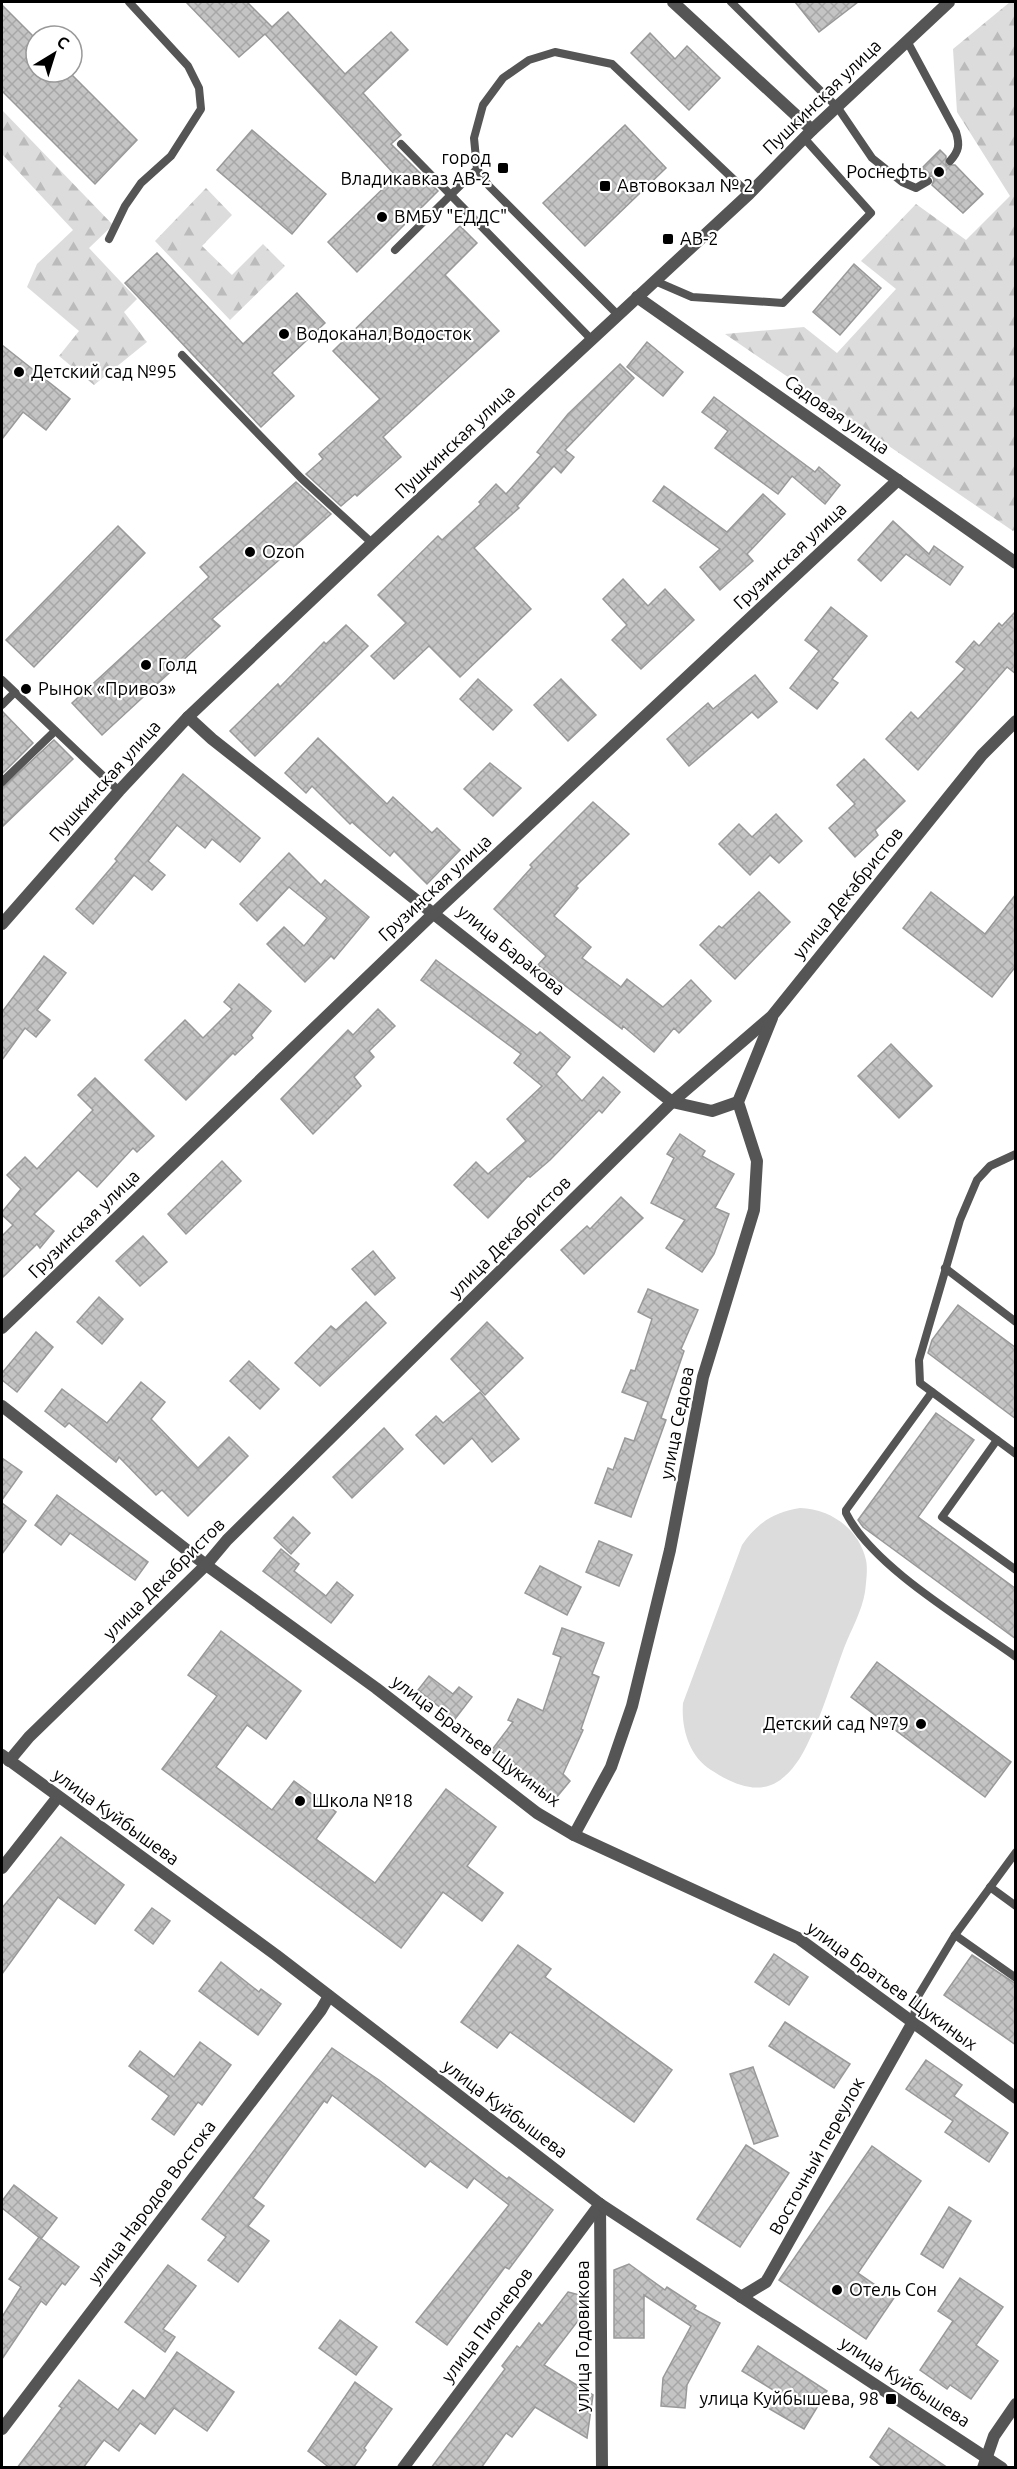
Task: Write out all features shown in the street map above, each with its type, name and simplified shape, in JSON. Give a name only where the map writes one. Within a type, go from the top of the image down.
[{"type":"street","points":[[673,2],[808,134]]},
{"type":"street","name":"Пушкинская улица","points":[[3,919],[188,717],[372,543],[749,194],[808,134],[949,2]]},
{"type":"street","name":"Садовая улица","points":[[637,297],[898,480],[1013,556]]},
{"type":"street","name":"Грузинская улица","points":[[2,1328],[435,912],[898,480]]},
{"type":"street","name":"улица Баракова","points":[[188,717],[212,739],[435,912],[672,1102],[712,1111],[738,1102]]},
{"type":"street","name":"улица Декабристов","points":[[5,1758],[206,1565],[227,1540],[672,1102],[772,1016],[982,755],[1016,721]]},
{"type":"street","points":[[738,1102],[772,1016]]},
{"type":"street","name":"улица Седова","points":[[574,1835],[611,1767],[632,1706],[670,1550],[703,1377],[754,1210],[757,1161],[738,1102]]},
{"type":"street","name":"улица Братьев Щукиных","points":[[2,1406],[206,1565],[376,1688],[537,1813],[574,1835],[798,1938],[1016,2098]]},
{"type":"street","name":"улица Куйбышева","points":[[5,1758],[329,1996],[600,2204],[741,2296],[985,2463],[1002,2468]]},
{"type":"street","points":[[2,1869],[57,1798]]},
{"type":"street","name":"улица Народов Востока","points":[[2,2429],[314,2020],[329,1996]]},
{"type":"street","name":"Восточный переулок","points":[[741,2296],[766,2282],[913,2022]]},
{"type":"street","name":"улица Пионеров","points":[[403,2468],[600,2204]]},
{"type":"street","name":"улица Годовикова","points":[[600,2204],[602,2468]]},
{"type":"street","points":[[985,2463],[994,2436],[1016,2404]]},
{"type":"lane","points":[[109,238],[125,206],[141,183],[171,156],[201,109],[199,88],[188,66],[129,2]]},
{"type":"lane","points":[[731,2],[838,108],[863,147],[886,171],[916,188],[928,181]]},
{"type":"lane","points":[[906,41],[956,132],[960,143],[958,152],[950,160]]},
{"type":"lane","points":[[618,315],[489,186],[477,169],[474,138],[483,105],[503,78],[529,60],[555,52],[612,64],[749,194]]},
{"type":"lane","points":[[655,281],[692,297],[783,303],[871,213],[808,134]]},
{"type":"lane","points":[[401,144],[592,340]]},
{"type":"lane","points":[[394,250],[477,169]]},
{"type":"lane","points":[[182,355],[301,478],[372,543]]},
{"type":"lane","points":[[2,680],[119,791]]},
{"type":"lane","points":[[2,705],[14,693]]},
{"type":"lane","points":[[2,782],[55,731]]},
{"type":"lane","points":[[1016,1154],[990,1166],[977,1179],[960,1220],[945,1268],[940,1295],[919,1360],[920,1383],[1016,1454]]},
{"type":"lane","points":[[945,1268],[1016,1322]]},
{"type":"lane","points":[[932,1392],[846,1513],[878,1554],[911,1581],[1016,1657]]},
{"type":"lane","points":[[997,1440],[942,1517],[1016,1570]]},
{"type":"lane","points":[[913,2022],[917,1998],[955,1935],[1016,1852]]},
{"type":"lane","points":[[990,1887],[1016,1905]]},
{"type":"lane","points":[[955,1935],[1016,1978]]},
{"type":"green space","points":[[1010,2],[1016,2],[1016,528],[1013,531],[725,334],[804,327],[837,353],[896,289],[861,261],[916,204],[966,240],[1010,196],[957,112],[953,49]]},
{"type":"green space","points":[[2,110],[113,225],[89,248],[137,299],[124,312],[147,342],[94,385],[59,356],[79,331],[27,287],[37,264],[73,230],[2,154]]},
{"type":"green space","points":[[206,188],[232,215],[202,246],[232,275],[263,244],[285,266],[230,320],[155,241]]},
{"type":"green space","points":[[800,1508],[822,1512],[833,1517],[850,1530],[857,1539],[867,1564],[864,1599],[817,1722],[801,1757],[788,1774],[777,1782],[763,1787],[748,1787],[718,1774],[697,1757],[685,1731],[683,1703],[742,1545],[754,1530],[767,1520],[782,1512]]},
{"type":"building","points":[[186,2],[247,2],[272,27],[288,12],[345,74],[391,32],[408,50],[363,93],[401,135],[391,144],[438,191],[357,272],[328,242],[396,176],[265,34],[239,57]]},
{"type":"building","points":[[795,2],[858,2],[819,32]]},
{"type":"building","points":[[2,5],[24,27],[24,84],[81,84],[137,140],[95,184],[2,91]]},
{"type":"building","points":[[650,33],[675,59],[687,46],[720,78],[689,110],[631,53]]},
{"type":"building","name":"Автовокзал № 2","points":[[625,125],[666,168],[585,246],[543,203]]},
{"type":"building","points":[[252,130],[326,194],[292,234],[217,170]]},
{"type":"building","points":[[940,150],[946,156],[946,165],[955,165],[983,194],[963,213],[932,185],[934,180],[932,176],[923,177],[918,172]]},
{"type":"building","points":[[460,226],[477,243],[445,275],[499,331],[383,437],[401,457],[357,496],[355,494],[341,506],[306,474],[323,459],[319,454],[380,399],[333,351]]},
{"type":"building","name":"Водоканал,Водосток","points":[[157,253],[243,344],[297,293],[325,323],[272,373],[294,396],[261,427],[125,283]]},
{"type":"building","points":[[854,264],[881,288],[840,335],[813,312]]},
{"type":"building","points":[[647,342],[683,372],[663,396],[627,367]]},
{"type":"building","name":"Детский сад №95","points":[[2,345],[70,399],[46,430],[23,412],[2,439]]},
{"type":"building","points":[[620,364],[634,378],[565,450],[574,457],[561,473],[554,466],[517,506],[519,508],[474,548],[531,609],[460,677],[429,646],[394,679],[371,656],[406,623],[378,595],[438,536],[442,540],[481,504],[479,502],[496,484],[506,494],[541,455],[537,452],[568,414]]},
{"type":"building","points":[[714,397],[815,472],[819,467],[840,485],[825,504],[792,476],[778,494],[715,448],[728,431],[702,412]]},
{"type":"building","points":[[296,482],[331,514],[212,619],[220,626],[102,735],[72,703],[209,577],[200,567]]},
{"type":"building","points":[[664,486],[727,532],[763,494],[785,514],[747,554],[753,561],[720,590],[700,567],[720,549],[653,501]]},
{"type":"building","points":[[893,521],[929,554],[934,546],[963,567],[950,585],[906,554],[881,581],[858,560]]},
{"type":"building","points":[[118,526],[145,553],[34,667],[6,640]]},
{"type":"building","points":[[623,579],[648,606],[665,589],[694,620],[641,669],[612,640],[627,625],[603,599]]},
{"type":"building","points":[[831,607],[867,636],[832,679],[838,683],[817,709],[790,688],[819,651],[805,640]]},
{"type":"building","points":[[1016,611],[1016,674],[1007,667],[918,770],[886,739],[911,712],[918,719],[965,669],[956,662],[974,641],[979,646],[999,623],[1002,626]]},
{"type":"building","points":[[346,625],[368,646],[255,756],[230,731],[278,684],[280,687],[324,642],[326,644]]},
{"type":"building","points":[[755,675],[777,702],[758,718],[752,712],[689,766],[667,739],[708,703],[713,709]]},
{"type":"building","points":[[478,679],[512,710],[493,730],[460,699]]},
{"type":"building","points":[[561,679],[596,715],[568,741],[534,705]]},
{"type":"building","points":[[2,711],[33,743],[2,774]]},
{"type":"building","points":[[318,738],[387,804],[393,797],[432,833],[437,828],[460,850],[427,884],[394,851],[390,856],[352,822],[350,824],[312,786],[306,793],[285,773]]},
{"type":"building","points":[[54,740],[73,759],[2,827],[2,788]]},
{"type":"building","points":[[864,759],[905,801],[875,830],[878,835],[855,857],[829,828],[855,804],[837,785]]},
{"type":"building","points":[[490,763],[521,788],[493,816],[464,789]]},
{"type":"building","points":[[183,774],[260,838],[240,862],[212,839],[205,848],[177,825],[148,861],[165,875],[152,890],[134,875],[93,924],[76,909],[117,861],[115,859]]},
{"type":"building","points":[[593,802],[629,834],[576,886],[578,888],[554,916],[591,947],[582,958],[621,987],[627,979],[663,1007],[691,980],[711,1001],[679,1033],[674,1028],[654,1052],[623,1026],[622,1029],[538,965],[546,956],[494,909],[532,867],[530,865]]},
{"type":"building","points":[[776,814],[802,841],[779,863],[770,855],[750,875],[719,844],[739,824],[752,837]]},
{"type":"building","points":[[289,853],[321,885],[325,880],[369,917],[334,959],[331,956],[305,982],[267,944],[284,927],[304,946],[327,918],[289,887],[257,921],[240,904]]},
{"type":"building","points":[[759,892],[790,922],[735,979],[700,945],[719,926],[722,928]]},
{"type":"building","points":[[931,892],[985,934],[1016,894],[1016,966],[992,997],[903,928]]},
{"type":"building","points":[[44,956],[66,973],[37,1010],[50,1020],[36,1037],[25,1028],[2,1060],[2,1012]]},
{"type":"building","points":[[436,960],[537,1035],[540,1032],[570,1057],[556,1074],[582,1101],[603,1077],[620,1092],[602,1113],[599,1110],[550,1160],[530,1177],[528,1176],[488,1218],[454,1185],[476,1162],[488,1174],[526,1141],[507,1119],[542,1086],[514,1063],[521,1054],[421,980]]},
{"type":"building","points":[[239,984],[271,1011],[251,1035],[253,1038],[235,1055],[233,1053],[186,1100],[145,1060],[185,1020],[203,1038],[232,1009],[224,1002]]},
{"type":"building","points":[[378,1009],[395,1026],[369,1051],[374,1057],[354,1077],[361,1086],[313,1134],[281,1099],[348,1030],[353,1035]]},
{"type":"building","points":[[891,1044],[932,1086],[899,1118],[858,1076]]},
{"type":"building","points":[[95,1078],[154,1136],[137,1152],[133,1148],[97,1187],[78,1170],[34,1214],[54,1231],[40,1248],[37,1244],[2,1278],[2,1236],[13,1225],[2,1215],[2,1212],[21,1189],[7,1175],[25,1157],[37,1169],[93,1110],[78,1095]]},
{"type":"building","points":[[680,1134],[705,1151],[702,1156],[734,1174],[715,1208],[729,1214],[714,1254],[702,1272],[666,1248],[685,1220],[651,1203],[674,1158],[667,1154]]},
{"type":"building","points":[[222,1161],[241,1181],[186,1234],[168,1214]]},
{"type":"building","points":[[621,1197],[643,1218],[584,1274],[561,1250],[587,1226],[590,1229]]},
{"type":"building","points":[[143,1236],[167,1262],[140,1286],[116,1261]]},
{"type":"building","points":[[373,1251],[395,1278],[375,1295],[352,1269]]},
{"type":"building","points":[[648,1289],[698,1310],[681,1349],[684,1351],[661,1418],[666,1420],[631,1517],[595,1503],[608,1468],[613,1470],[625,1438],[634,1441],[648,1402],[622,1392],[631,1370],[635,1371],[652,1319],[638,1312]]},
{"type":"building","points":[[99,1297],[123,1319],[102,1344],[77,1322]]},
{"type":"building","points":[[366,1302],[386,1323],[320,1386],[295,1363],[331,1326],[336,1330]]},
{"type":"building","points":[[958,1305],[1016,1348],[1016,1419],[928,1353],[932,1340]]},
{"type":"building","points":[[487,1322],[523,1358],[485,1395],[451,1359]]},
{"type":"building","points":[[36,1332],[53,1347],[17,1392],[2,1380],[2,1373]]},
{"type":"building","points":[[249,1361],[279,1389],[260,1409],[230,1381]]},
{"type":"building","points":[[141,1382],[165,1402],[151,1419],[198,1468],[229,1437],[248,1456],[188,1516],[162,1490],[156,1495],[119,1457],[116,1462],[69,1423],[65,1427],[45,1411],[62,1389],[107,1423]]},
{"type":"building","points":[[480,1392],[519,1439],[492,1462],[472,1438],[444,1464],[416,1435],[436,1416],[443,1423]]},
{"type":"building","points":[[936,1413],[974,1440],[918,1517],[1016,1589],[1016,1639],[863,1527],[858,1520]]},
{"type":"building","points":[[384,1428],[403,1449],[352,1498],[333,1477]]},
{"type":"building","points":[[2,1458],[22,1472],[2,1500]]},
{"type":"building","points":[[57,1495],[148,1562],[135,1580],[70,1533],[61,1545],[35,1525]]},
{"type":"building","points":[[2,1503],[26,1521],[2,1554]]},
{"type":"building","points":[[293,1517],[310,1533],[291,1554],[274,1538]]},
{"type":"building","points":[[599,1541],[632,1555],[619,1586],[586,1572]]},
{"type":"building","points":[[281,1549],[299,1564],[294,1571],[326,1596],[337,1582],[353,1595],[331,1623],[263,1571]]},
{"type":"building","points":[[540,1566],[581,1587],[567,1615],[525,1593]]},
{"type":"building","points":[[562,1628],[604,1643],[592,1674],[599,1677],[581,1729],[583,1730],[563,1774],[570,1781],[556,1798],[491,1751],[513,1722],[508,1720],[518,1699],[543,1711],[561,1657],[553,1654]]},
{"type":"building","points":[[221,1631],[301,1691],[266,1739],[247,1725],[216,1767],[272,1810],[294,1781],[336,1812],[316,1839],[375,1883],[446,1789],[496,1827],[467,1866],[503,1893],[482,1921],[443,1892],[401,1948],[162,1769],[217,1696],[188,1675]]},
{"type":"building","points":[[877,1662],[1011,1762],[985,1797],[851,1697]]},
{"type":"building","points":[[429,1676],[453,1694],[459,1687],[472,1697],[455,1719],[418,1690]]},
{"type":"building","points":[[61,1837],[124,1885],[95,1924],[58,1897],[2,1974],[2,1908]]},
{"type":"building","points":[[152,1908],[170,1921],[153,1944],[135,1930]]},
{"type":"building","points":[[518,1945],[551,1969],[545,1977],[672,2070],[634,2122],[510,2032],[497,2048],[461,2022]]},
{"type":"building","points":[[774,1954],[808,1977],[789,2005],[755,1982]]},
{"type":"building","points":[[972,1955],[1016,1984],[1016,2045],[944,1995]]},
{"type":"building","points":[[221,1962],[259,1992],[261,1989],[281,2004],[258,2035],[199,1991]]},
{"type":"building","points":[[785,2022],[850,2064],[834,2088],[769,2046]]},
{"type":"building","points":[[200,2042],[231,2065],[202,2105],[198,2102],[174,2135],[152,2119],[169,2096],[129,2066],[140,2051],[174,2077]]},
{"type":"building","points":[[332,2048],[379,2080],[507,2179],[509,2177],[553,2210],[509,2269],[505,2267],[447,2345],[416,2322],[509,2205],[474,2178],[467,2188],[430,2161],[425,2167],[332,2095],[327,2103],[324,2101],[253,2198],[264,2206],[248,2226],[269,2241],[238,2282],[208,2260],[226,2237],[202,2219]]},
{"type":"building","points":[[926,2060],[962,2085],[954,2096],[1008,2133],[989,2162],[945,2132],[953,2121],[906,2089]]},
{"type":"building","points":[[753,2067],[778,2136],[754,2144],[730,2074]]},
{"type":"building","points":[[746,2145],[789,2173],[740,2247],[697,2219]]},
{"type":"building","points":[[872,2146],[921,2181],[858,2273],[894,2298],[866,2339],[779,2280]]},
{"type":"building","points":[[14,2185],[57,2218],[41,2239],[2,2208],[2,2201]]},
{"type":"building","points":[[949,2207],[971,2221],[943,2268],[921,2254]]},
{"type":"building","points":[[39,2237],[79,2267],[65,2285],[62,2283],[46,2305],[41,2301],[2,2359],[2,2317],[21,2287],[9,2279]]},
{"type":"building","points":[[629,2264],[665,2290],[667,2287],[696,2306],[694,2309],[720,2323],[687,2385],[685,2408],[661,2406],[663,2378],[691,2326],[644,2295],[644,2338],[614,2338],[614,2270]]},
{"type":"building","points":[[168,2265],[196,2286],[163,2329],[175,2337],[165,2352],[125,2322]]},
{"type":"building","points":[[960,2278],[1003,2307],[976,2345],[998,2361],[971,2399],[950,2385],[947,2389],[920,2370],[953,2321],[938,2311]]},
{"type":"building","points":[[568,2292],[580,2295],[584,2324],[577,2322],[544,2365],[593,2395],[587,2438],[535,2407],[512,2437],[506,2433],[481,2468],[431,2468],[505,2369],[502,2366],[517,2346],[520,2348],[539,2323],[542,2326]]},
{"type":"building","points":[[340,2320],[377,2347],[356,2375],[319,2348]]},
{"type":"building","points":[[758,2346],[827,2391],[804,2429],[768,2408],[778,2393],[742,2371]]},
{"type":"building","points":[[177,2352],[234,2392],[207,2431],[174,2408],[155,2434],[140,2423],[119,2451],[104,2440],[83,2468],[17,2468],[62,2408],[59,2406],[79,2380],[118,2410],[133,2390],[145,2399]]},
{"type":"building","points":[[355,2382],[392,2409],[364,2448],[366,2450],[353,2468],[330,2468],[308,2451]]},
{"type":"building","points":[[889,2428],[948,2468],[884,2468],[870,2457]]},
{"type":"place","name":"город Владикавказ АВ-2","points":[[503,168]]},
{"type":"place","name":"Роснефть","points":[[939,172]]},
{"type":"place","name":"Автовокзал № 2","points":[[605,186]]},
{"type":"place","name":"ВМБУ \"ЕДДС\"","points":[[382,217]]},
{"type":"place","name":"АВ-2","points":[[668,239]]},
{"type":"place","name":"Водоканал,Водосток","points":[[284,334]]},
{"type":"place","name":"Детский сад №95","points":[[19,372]]},
{"type":"place","name":"Ozon","points":[[250,552]]},
{"type":"place","name":"Голд","points":[[146,665]]},
{"type":"place","name":"Рынок «Привоз»","points":[[26,689]]},
{"type":"place","name":"Детский сад №79","points":[[921,1724]]},
{"type":"place","name":"Школа №18","points":[[300,1801]]},
{"type":"place","name":"Отель Сон","points":[[837,2290]]},
{"type":"place","name":"улица Куйбышева, 98","points":[[891,2399]]}]
